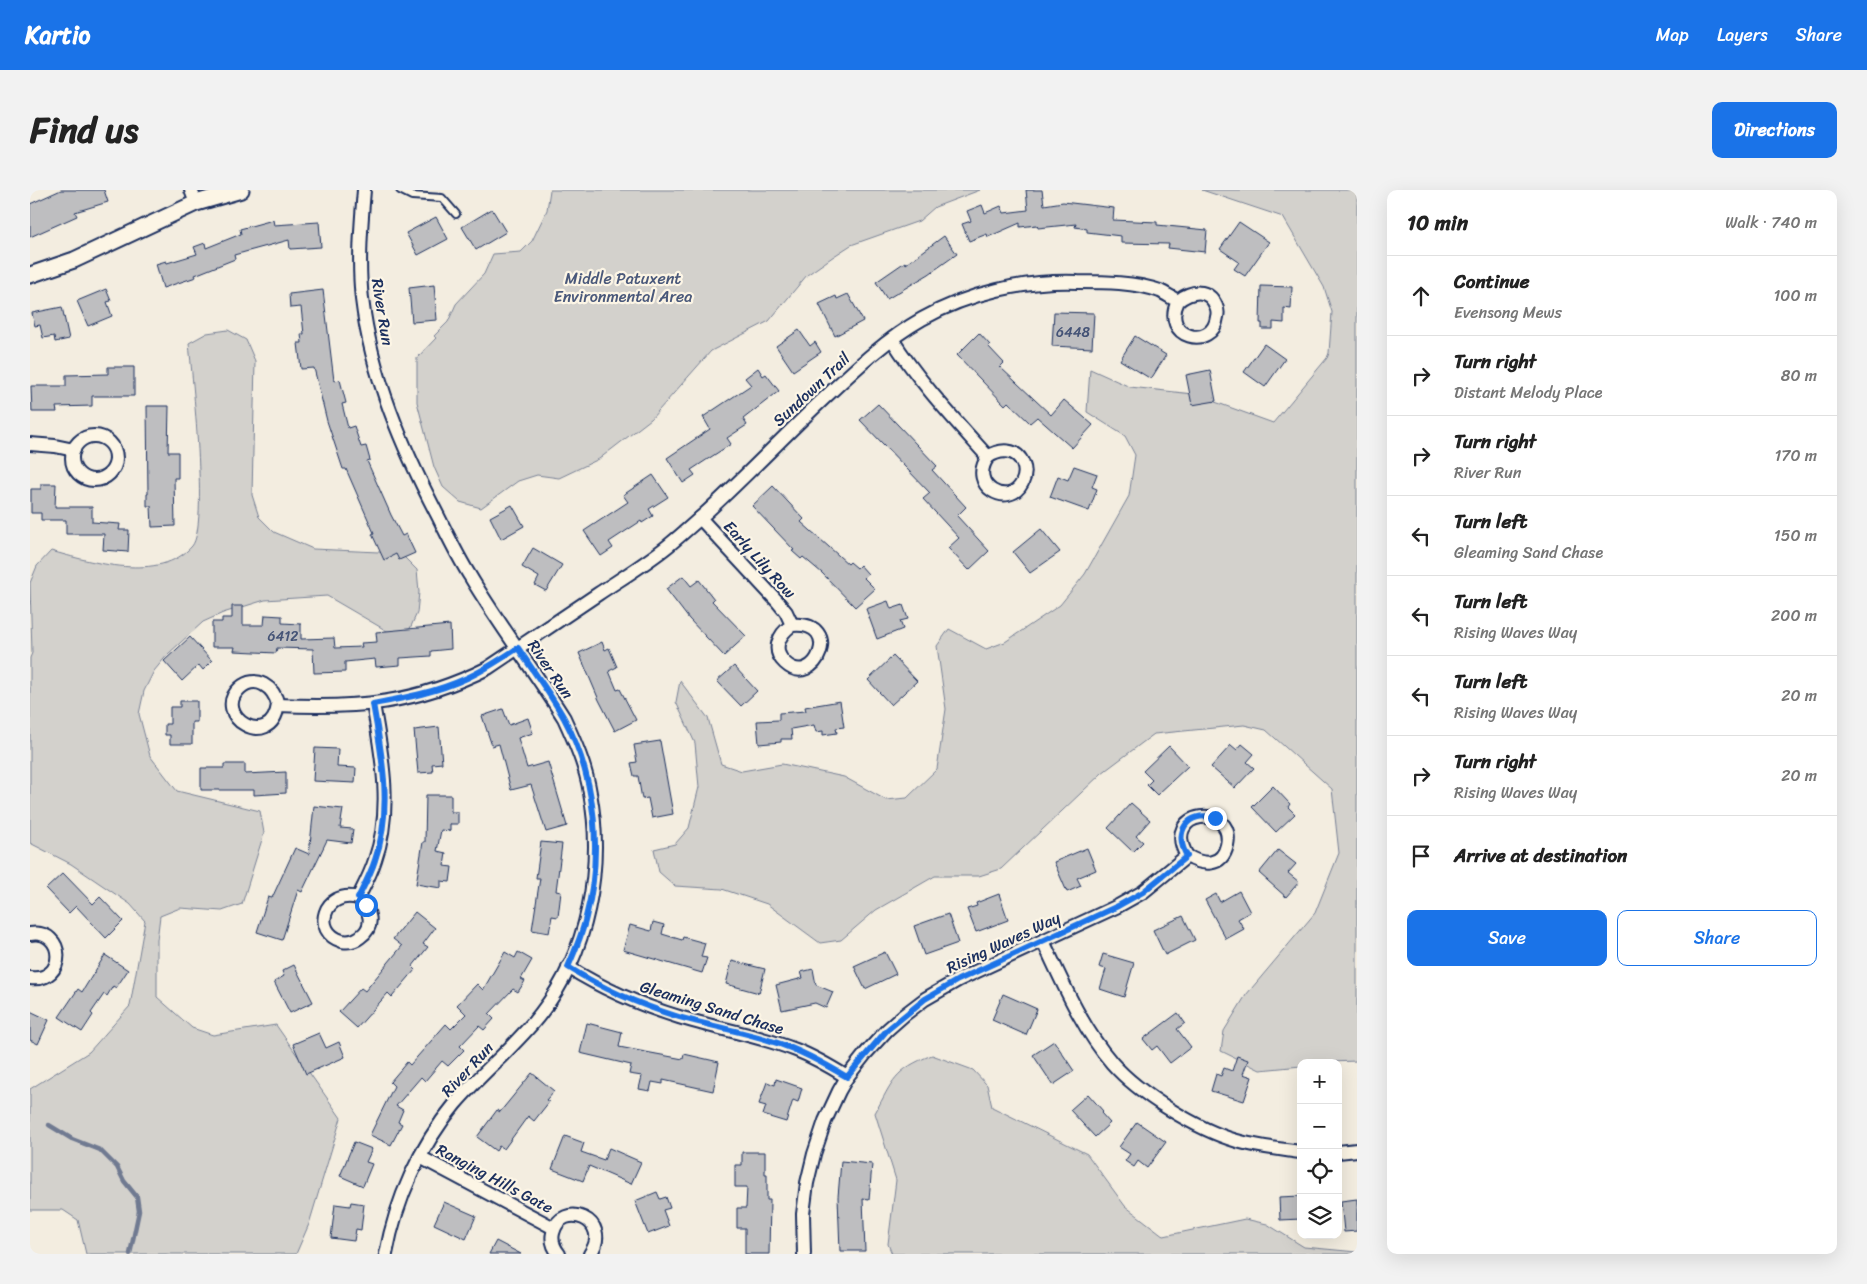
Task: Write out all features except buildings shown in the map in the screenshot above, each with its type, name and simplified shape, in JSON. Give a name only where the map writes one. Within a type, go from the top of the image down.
[{"type":"street","points":[[30,275],[74,260],[194,197],[241,190]]},
{"type":"street","name":"River Run","points":[[364,190],[360,232],[362,300],[381,382],[396,426],[422,486],[469,576],[564,718],[576,744],[590,792],[595,841],[592,890],[580,941],[568,967],[542,1012],[455,1104],[437,1129],[420,1157],[398,1205],[386,1254]]},
{"type":"street","name":"Sundown Trail","points":[[278,705],[323,707],[373,704],[422,694],[466,679],[488,668],[668,546],[700,518],[857,367],[892,338],[922,319],[963,301],[1009,288],[1043,283],[1096,282],[1142,286],[1161,292],[1178,301]]},
{"type":"street","points":[[892,338],[903,356],[935,398],[988,457]]},
{"type":"street","points":[[30,444],[74,450]]},
{"type":"street","name":"Early Lily Row","points":[[700,518],[777,601],[786,612],[792,625]]},
{"type":"street","points":[[358,898],[376,859],[383,822],[384,777],[373,704]]},
{"type":"street","name":"Rising Waves Way","points":[[804,1254],[803,1214],[807,1183],[825,1121],[847,1077],[887,1030],[925,999],[958,980],[1118,906],[1143,892],[1187,856]]},
{"type":"street","points":[[30,934],[40,934],[48,937],[54,943],[58,952],[58,961],[54,970],[49,974],[40,978],[30,978]]},
{"type":"street","points":[[1043,941],[1072,1003],[1091,1034],[1113,1063],[1138,1086],[1165,1106],[1194,1123],[1236,1141],[1297,1151]]},
{"type":"street","name":"Gleaming Sand Chase","points":[[568,967],[590,981],[644,1005],[680,1017],[771,1041],[817,1060],[847,1077]]},
{"type":"street","points":[[1342,1152],[1357,1150]]},
{"type":"street","name":"Ranging Hills Gate","points":[[420,1157],[554,1228]]},
{"type":"street","name":"Ranging Hills Gate","points":[[559,1254],[552,1242],[554,1228],[565,1217],[575,1215],[583,1217],[590,1222],[595,1230],[596,1240],[590,1254]]},
{"type":"lane","points":[[400,190],[412,196],[442,198],[456,214]]},
{"type":"green space","name":"Middle Patuxent Environmental Area","points":[[550,190],[980,190],[935,207],[919,221],[851,245],[807,275],[769,321],[711,351],[651,419],[599,459],[559,478],[537,475],[518,481],[481,508],[460,502],[443,487],[434,467],[417,402],[417,358],[448,322],[456,304],[484,274],[493,254],[521,252],[532,241],[547,210]]},
{"type":"green space","points":[[1202,190],[1357,190],[1357,1061],[1297,1059],[1297,1066],[1260,1070],[1221,1051],[1224,1031],[1246,995],[1315,913],[1339,853],[1332,789],[1266,730],[1244,725],[1154,734],[1102,773],[1001,869],[979,876],[935,876],[876,910],[841,940],[820,943],[767,904],[722,889],[675,886],[659,872],[654,849],[675,844],[689,828],[699,787],[695,743],[676,702],[680,681],[708,718],[721,764],[742,771],[782,764],[844,777],[886,800],[907,798],[937,769],[946,709],[937,646],[949,629],[986,649],[1005,642],[1060,605],[1085,574],[1129,496],[1135,455],[1125,436],[1087,412],[1090,369],[1130,387],[1193,394],[1273,423],[1327,358],[1332,312],[1324,287],[1283,217]]},
{"type":"green space","points":[[228,330],[246,340],[255,361],[252,495],[259,517],[274,532],[313,549],[400,553],[417,570],[419,592],[417,613],[408,633],[387,631],[327,596],[265,600],[223,613],[203,622],[168,654],[154,671],[144,691],[139,714],[150,756],[177,791],[260,811],[264,833],[242,904],[222,911],[180,908],[160,916],[157,940],[157,997],[192,1028],[213,1035],[276,1025],[341,1118],[309,1224],[296,1254],[86,1254],[78,1220],[63,1210],[30,1210],[30,1089],[89,1052],[130,1006],[145,921],[130,904],[71,864],[30,843],[30,658],[32,653],[30,583],[37,566],[51,551],[105,564],[124,567],[144,567],[162,564],[178,557],[192,546],[197,533],[199,482],[196,416],[189,343],[207,333]]},
{"type":"green space","points":[[932,1055],[973,1070],[987,1085],[992,1107],[1087,1154],[1125,1206],[1164,1236],[1245,1219],[1267,1224],[1304,1247],[1357,1252],[1357,1254],[892,1254],[888,1244],[896,1180],[875,1113],[896,1077],[919,1060]]},
{"type":"waterway","points":[[49,1125],[72,1139],[100,1150],[117,1167],[124,1181],[137,1197],[139,1211],[130,1254]]},
{"type":"route","points":[[366,905],[358,898],[376,859],[381,841],[384,801],[381,750],[373,704],[422,694],[466,679],[488,668],[518,648],[564,718],[576,744],[590,792],[595,841],[592,890],[580,941],[568,967],[590,981],[623,997],[680,1017],[771,1041],[798,1051],[847,1077],[866,1052],[887,1030],[925,999],[958,980],[1118,906],[1143,892],[1187,856],[1181,847],[1181,835],[1186,825],[1193,818],[1201,816],[1215,818]]}]
